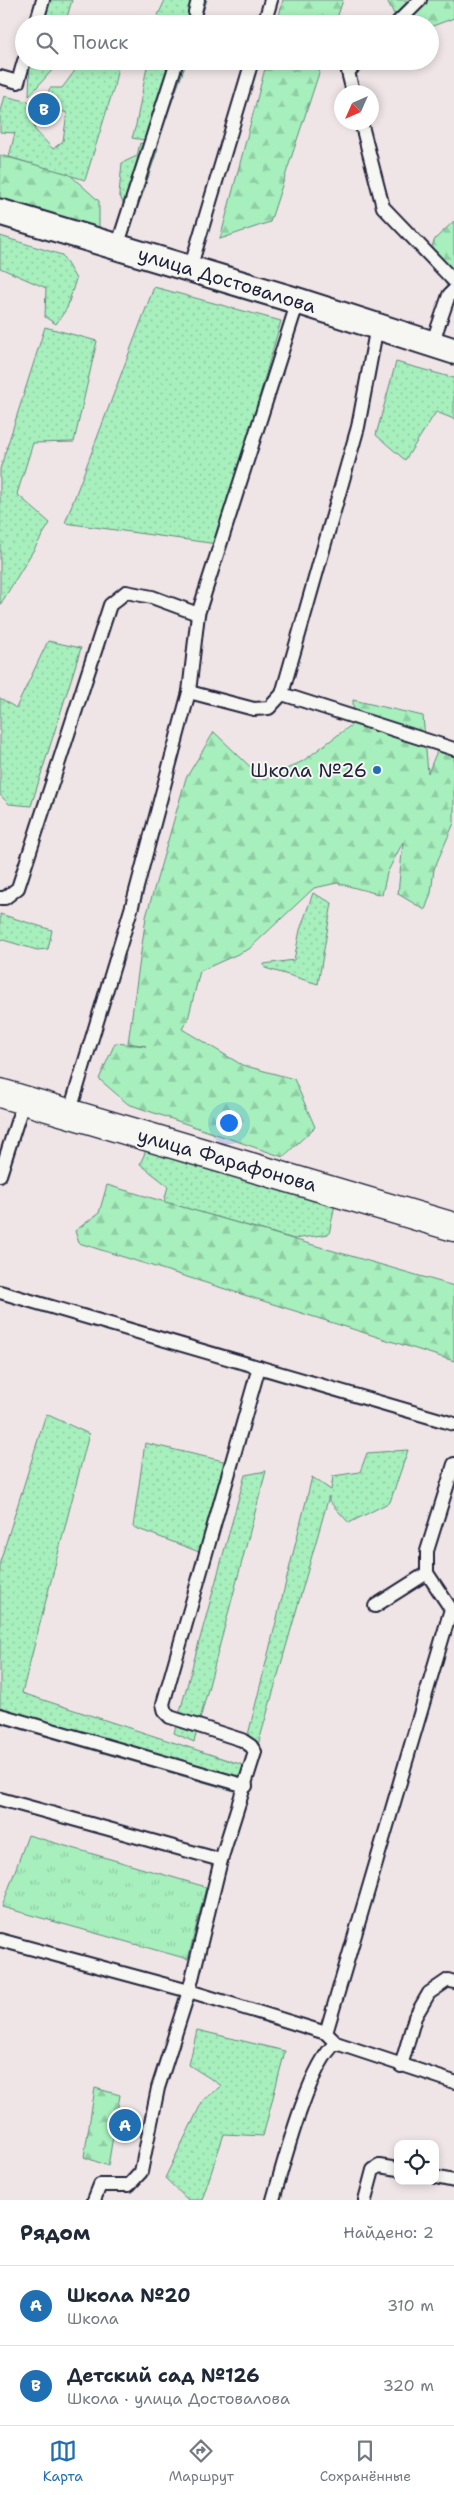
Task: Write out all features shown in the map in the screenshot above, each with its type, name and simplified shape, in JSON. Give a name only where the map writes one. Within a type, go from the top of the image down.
[{"type":"street","name":"улица Достовалова","points":[[0,212],[298,301],[443,348]]},
{"type":"street","name":"улица Фарафонова","points":[[12,1097],[454,1227]]},
{"type":"lane","points":[[39,15],[43,0]]},
{"type":"lane","points":[[267,15],[271,0]]},
{"type":"lane","points":[[405,15],[420,0]]},
{"type":"lane","points":[[0,77],[18,82],[21,70]]},
{"type":"lane","points":[[117,247],[174,70]]},
{"type":"lane","points":[[190,269],[249,70]]},
{"type":"lane","points":[[350,70],[348,72],[351,85]]},
{"type":"lane","points":[[363,130],[383,207],[454,281]]},
{"type":"lane","points":[[443,348],[449,295],[454,290]]},
{"type":"lane","points":[[69,1114],[132,906],[189,692],[198,614],[298,301]]},
{"type":"lane","points":[[189,692],[254,709],[269,708],[282,694],[355,436],[376,326]]},
{"type":"lane","points":[[0,898],[5,898],[18,888],[110,605],[126,592],[152,597],[198,614]]},
{"type":"lane","points":[[282,694],[454,749]]},
{"type":"lane","points":[[0,1175],[12,1097]]},
{"type":"lane","points":[[0,1292],[454,1424]]},
{"type":"lane","points":[[94,2200],[100,2184],[130,2184],[140,2172],[158,2088],[188,1991],[221,1860],[246,1786],[255,1752],[251,1746],[242,1740],[170,1717],[165,1712],[163,1704],[259,1367]]},
{"type":"lane","points":[[326,2033],[451,1609],[427,1573],[427,1551],[454,1464]]},
{"type":"lane","points":[[375,1606],[427,1573]]},
{"type":"lane","points":[[0,1715],[246,1786]]},
{"type":"lane","points":[[0,1799],[221,1860]]},
{"type":"lane","points":[[0,1940],[188,1991],[326,2033],[336,2043],[454,2082]]},
{"type":"lane","points":[[401,2066],[415,2017],[430,1993],[448,1980],[454,1982]]},
{"type":"lane","points":[[273,2200],[292,2136],[321,2059],[336,2043]]},
{"type":"lane","points":[[365,2200],[373,2170],[379,2166],[394,2168]]},
{"type":"lane","points":[[439,2178],[454,2181]]},
{"type":"green space","points":[[47,0],[72,0],[68,15],[41,15]]},
{"type":"green space","points":[[165,0],[207,0],[202,15],[158,15]]},
{"type":"green space","points":[[283,0],[343,0],[338,15],[279,15]]},
{"type":"green space","points":[[387,0],[454,0],[454,18],[439,24],[439,15],[394,15]]},
{"type":"green space","points":[[30,70],[52,70],[29,96]]},
{"type":"green space","points":[[75,70],[117,70],[114,87],[85,180],[9,157],[15,133],[0,132],[0,115],[5,96],[29,102],[35,130],[53,149],[63,141],[67,113],[43,104],[50,88],[62,88]]},
{"type":"green space","points":[[146,70],[184,70],[157,142],[132,138]]},
{"type":"green space","points":[[265,70],[320,70],[270,222],[220,239]]},
{"type":"green space","points":[[140,143],[158,148],[141,199],[127,212],[119,194],[122,163],[137,156]]},
{"type":"green space","points":[[0,155],[69,174],[99,201],[99,240],[0,212]]},
{"type":"green space","points":[[454,221],[454,284],[448,288],[429,254],[435,239]]},
{"type":"green space","points":[[0,236],[62,255],[76,279],[67,308],[56,324],[45,317],[46,288],[0,268]]},
{"type":"green space","points":[[154,287],[281,321],[217,544],[65,523]]},
{"type":"green space","points":[[45,327],[97,341],[74,442],[33,443],[17,494],[50,523],[0,605],[0,469]]},
{"type":"green space","points":[[396,362],[454,378],[454,419],[436,412],[405,460],[376,435]]},
{"type":"green space","points":[[48,641],[81,648],[31,806],[9,804],[0,795],[0,698],[16,708]]},
{"type":"green space","points":[[353,700],[423,716],[428,773],[442,739],[454,745],[454,823],[434,869],[431,893],[425,910],[398,894],[403,842],[387,873],[382,895],[337,883],[314,888],[249,949],[200,971],[188,1019],[182,1029],[242,1065],[294,1079],[315,1127],[283,1157],[128,1104],[99,1079],[115,1043],[146,1046],[128,1043],[146,917],[186,778],[214,732],[264,780],[303,761],[354,723]]},
{"type":"green space","points":[[313,893],[332,903],[318,984],[265,968],[264,964],[294,960],[300,930]]},
{"type":"green space","points":[[0,914],[52,930],[48,949],[37,950],[0,939]]},
{"type":"green space","points":[[148,1146],[336,1199],[329,1234],[294,1239],[164,1202],[168,1186],[140,1164]]},
{"type":"green space","points":[[107,1185],[454,1286],[454,1361],[79,1243],[75,1231],[99,1213]]},
{"type":"green space","points":[[46,1414],[89,1434],[22,1693],[243,1765],[241,1793],[0,1723],[0,1562]]},
{"type":"green space","points":[[145,1443],[232,1463],[202,1553],[133,1527]]},
{"type":"green space","points":[[408,1450],[390,1502],[349,1523],[329,1501],[329,1496],[256,1752],[244,1751],[312,1477],[331,1490],[333,1476],[360,1472],[367,1453]]},
{"type":"green space","points":[[266,1471],[194,1742],[174,1733],[245,1475]]},
{"type":"green space","points":[[28,1835],[206,1887],[188,1959],[2,1907]]},
{"type":"green space","points":[[197,2030],[285,2051],[263,2136],[224,2134],[202,2200],[188,2200],[165,2178],[203,2100],[222,2086],[189,2065]]},
{"type":"green space","points":[[95,2088],[120,2095],[108,2166],[84,2157]]},
{"type":"place","name":"Детский сад №126","points":[[44,109]]},
{"type":"place","name":"Школа №26","points":[[377,770]]},
{"type":"place","name":"Школа №20","points":[[125,2125]]}]
